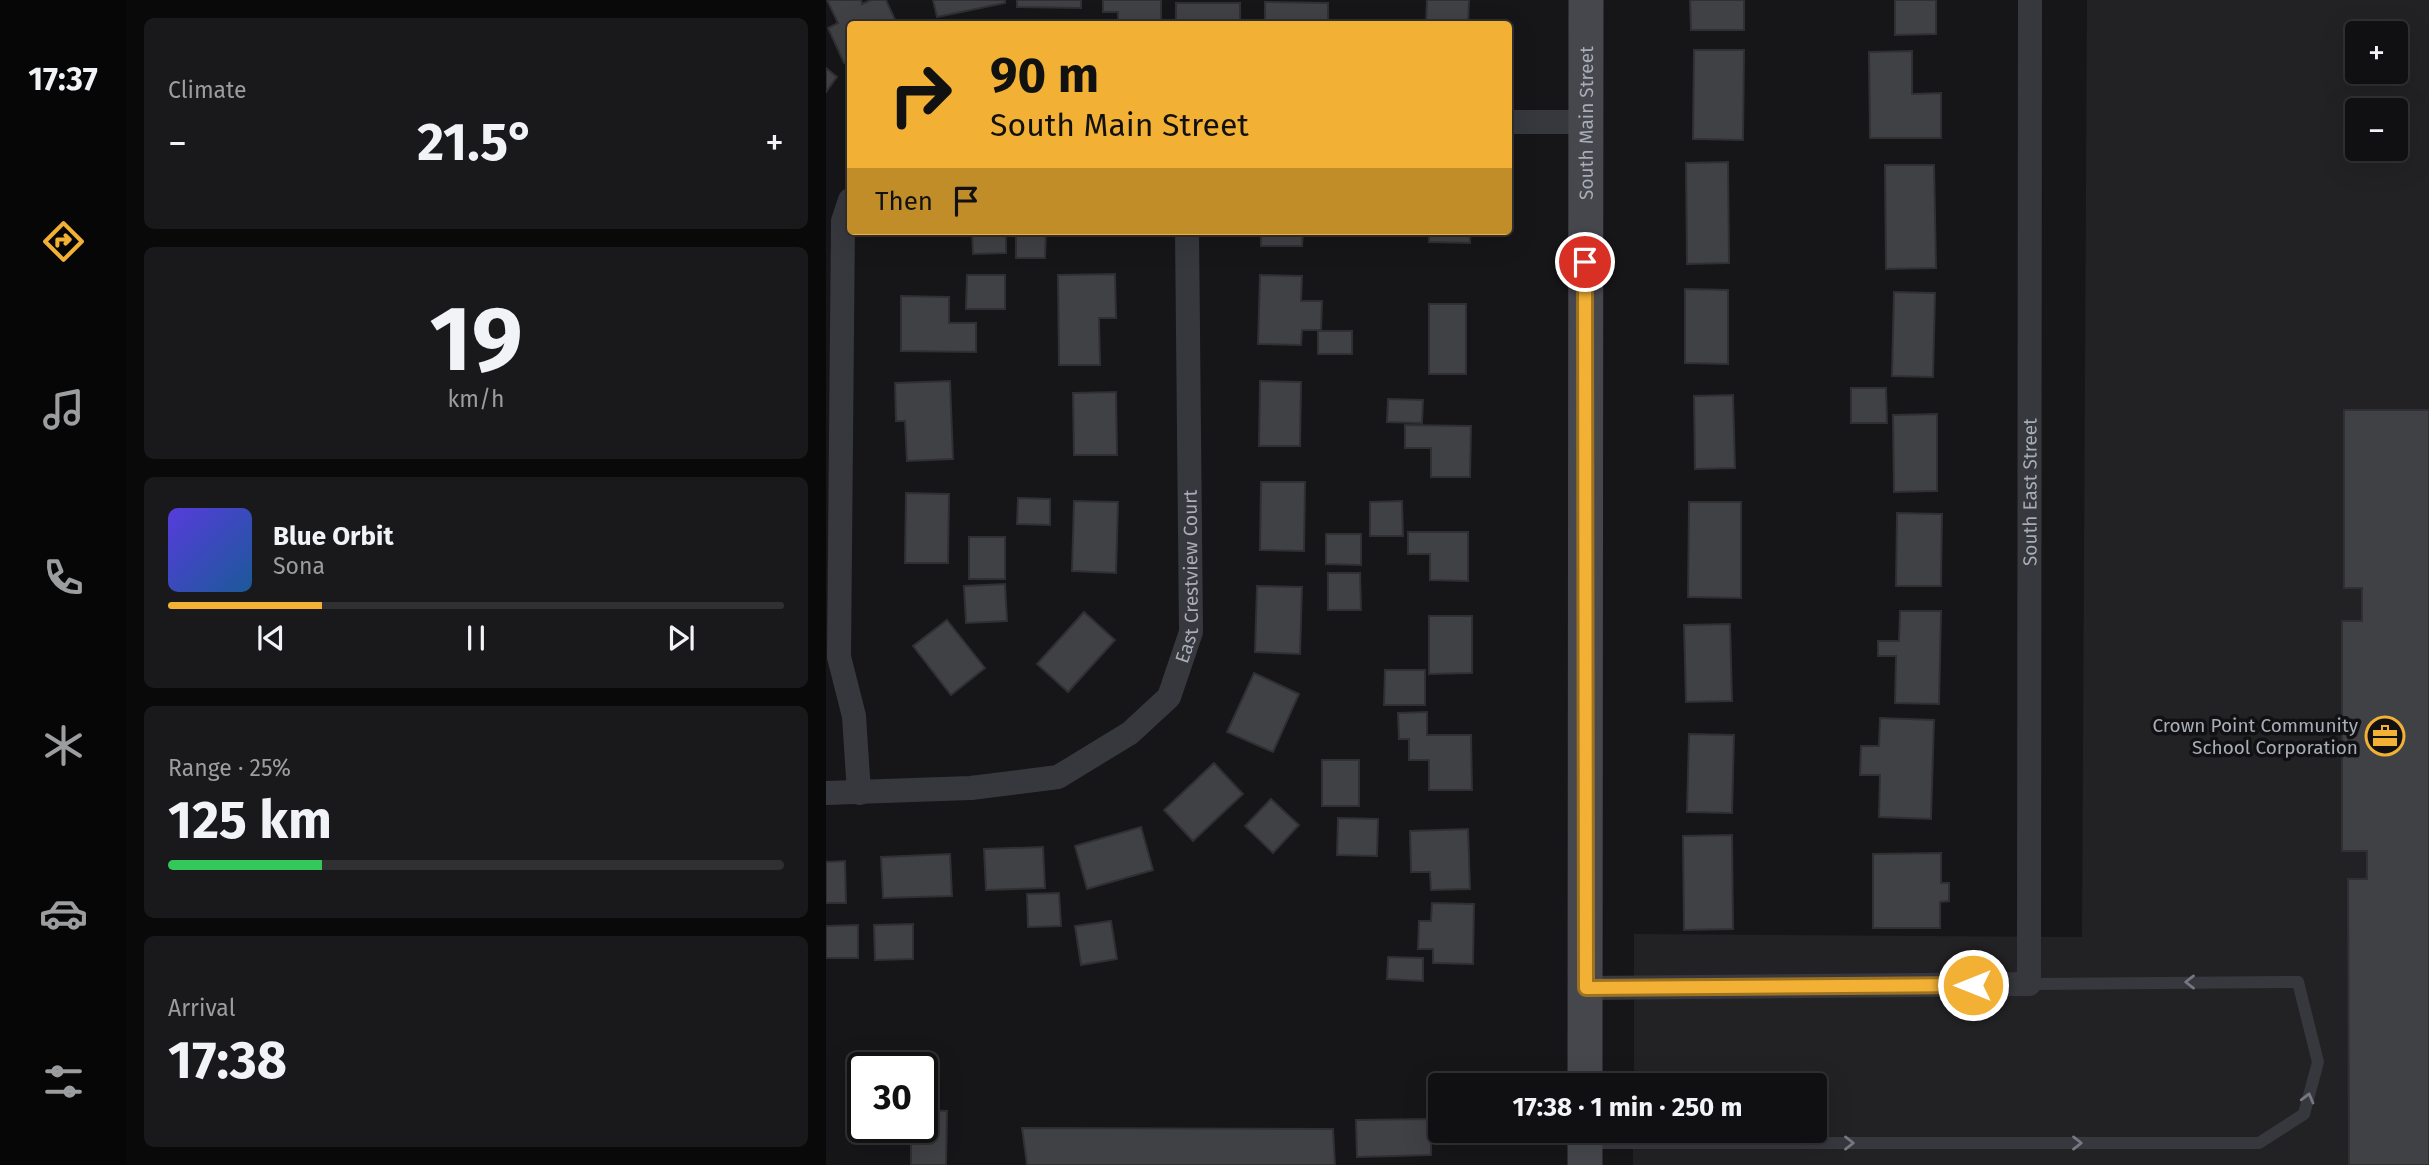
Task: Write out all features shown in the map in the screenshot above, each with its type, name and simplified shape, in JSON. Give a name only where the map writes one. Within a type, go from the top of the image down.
[{"type":"street","name":"South Main Street","points":[[1585,1073],[1586,0]]},
{"type":"street","name":"South East Street","points":[[2029,984],[2030,0]]},
{"type":"street","points":[[1512,122],[1585,122]]},
{"type":"street","points":[[847,209],[843,221],[839,657],[854,716],[859,793]]},
{"type":"street","name":"East Crestview Court","points":[[826,793],[971,788],[1058,777],[1130,733],[1169,697],[1191,632],[1187,235]]},
{"type":"street","points":[[1586,988],[2029,984]]},
{"type":"lane","points":[[1585,1146],[2259,1143],[2304,1114],[2318,1062],[2298,982],[2029,984]]},
{"type":"shaded area","points":[[2087,0],[2429,0],[2429,1165],[1633,1165],[1633,1143],[1827,1143],[1827,1073],[1634,1073],[1634,934],[2082,937]]},
{"type":"building","points":[[827,0],[861,0],[862,4],[871,0],[886,0],[896,21],[847,21],[847,61],[844,63],[828,28],[838,23]]},
{"type":"building","points":[[933,0],[1005,0],[1005,3],[937,17]]},
{"type":"building","points":[[1017,0],[1081,0],[1081,8],[1017,7]]},
{"type":"building","points":[[1103,0],[1161,0],[1161,21],[1118,21],[1118,12],[1103,12]]},
{"type":"building","points":[[1427,0],[1469,0],[1468,21],[1426,21]]},
{"type":"building","points":[[1690,0],[1744,0],[1744,30],[1691,30]]},
{"type":"building","points":[[1895,0],[1936,0],[1936,34],[1895,35]]},
{"type":"building","points":[[1265,2],[1328,3],[1328,21],[1265,21]]},
{"type":"building","points":[[1176,3],[1240,3],[1240,21],[1176,21]]},
{"type":"building","points":[[1694,50],[1744,50],[1743,140],[1693,139]]},
{"type":"building","points":[[1912,51],[1912,94],[1941,93],[1941,138],[1870,138],[1869,52]]},
{"type":"building","points":[[826,68],[837,77],[826,92]]},
{"type":"building","points":[[1728,162],[1729,263],[1687,264],[1686,163]]},
{"type":"building","points":[[1885,165],[1934,165],[1936,268],[1886,269]]},
{"type":"building","points":[[972,235],[1006,235],[1006,253],[973,254]]},
{"type":"building","points":[[1016,235],[1046,235],[1045,258],[1016,258]]},
{"type":"building","points":[[1261,235],[1303,235],[1302,246],[1261,246]]},
{"type":"building","points":[[1429,235],[1470,235],[1470,243],[1429,242]]},
{"type":"building","points":[[1115,274],[1116,318],[1099,318],[1100,365],[1059,365],[1058,275]]},
{"type":"building","points":[[967,275],[1005,275],[1005,309],[966,309]]},
{"type":"building","points":[[1260,275],[1302,276],[1301,301],[1322,301],[1321,330],[1302,330],[1301,345],[1258,344]]},
{"type":"building","points":[[1685,289],[1728,290],[1728,364],[1685,363]]},
{"type":"building","points":[[1894,292],[1935,293],[1933,377],[1892,376]]},
{"type":"building","points":[[901,296],[949,297],[949,323],[976,323],[976,352],[901,351]]},
{"type":"building","points":[[1429,304],[1466,304],[1466,374],[1429,374]]},
{"type":"building","points":[[1318,331],[1352,331],[1352,354],[1318,354]]},
{"type":"building","points":[[950,381],[953,459],[907,461],[905,421],[896,421],[895,383]]},
{"type":"building","points":[[1260,381],[1301,382],[1300,446],[1259,446]]},
{"type":"building","points":[[1851,388],[1886,388],[1887,423],[1851,423]]},
{"type":"building","points":[[1116,392],[1117,455],[1074,455],[1073,393]]},
{"type":"building","points":[[1733,395],[1735,468],[1695,469],[1694,396]]},
{"type":"building","points":[[1388,399],[1423,400],[1422,423],[1387,422]]},
{"type":"building","name":"Crown Point Community School Corporation","points":[[2344,410],[2429,410],[2429,1165],[2349,1165],[2348,879],[2367,879],[2367,851],[2342,851],[2342,621],[2362,621],[2362,588],[2344,588]]},
{"type":"building","points":[[1937,414],[1937,491],[1894,492],[1893,415]]},
{"type":"building","points":[[1405,425],[1471,426],[1470,477],[1431,477],[1431,448],[1405,448]]},
{"type":"building","points":[[1261,482],[1305,482],[1304,551],[1260,550]]},
{"type":"building","points":[[906,493],[949,494],[948,563],[905,563]]},
{"type":"building","points":[[1018,498],[1050,499],[1050,525],[1017,524]]},
{"type":"building","points":[[1074,501],[1118,502],[1116,573],[1072,571]]},
{"type":"building","points":[[1402,501],[1403,536],[1370,536],[1370,502]]},
{"type":"building","points":[[1689,502],[1741,502],[1741,598],[1688,597]]},
{"type":"building","points":[[1897,513],[1942,514],[1941,586],[1896,586]]},
{"type":"building","points":[[1408,532],[1468,532],[1468,581],[1430,580],[1430,554],[1408,554]]},
{"type":"building","points":[[1326,534],[1361,534],[1361,565],[1326,564]]},
{"type":"building","points":[[969,537],[1005,537],[1005,579],[969,579]]},
{"type":"building","points":[[1328,573],[1360,573],[1361,610],[1328,610]]},
{"type":"building","points":[[1005,584],[1007,621],[966,623],[964,586]]},
{"type":"building","points":[[1257,586],[1302,587],[1300,654],[1255,652]]},
{"type":"building","points":[[1900,611],[1941,611],[1939,704],[1895,703],[1896,656],[1878,656],[1878,641],[1899,641]]},
{"type":"building","points":[[1084,612],[1115,640],[1068,692],[1037,664]]},
{"type":"building","points":[[1429,616],[1472,616],[1472,673],[1429,674]]},
{"type":"building","points":[[947,620],[985,668],[951,695],[913,646]]},
{"type":"building","points":[[1730,624],[1732,701],[1686,702],[1684,625]]},
{"type":"building","points":[[1385,670],[1425,670],[1425,705],[1384,705]]},
{"type":"building","points":[[1254,673],[1299,694],[1273,752],[1227,732]]},
{"type":"building","points":[[1427,712],[1427,735],[1471,735],[1472,790],[1429,790],[1429,760],[1409,760],[1409,739],[1399,739],[1398,713]]},
{"type":"building","points":[[1880,718],[1934,720],[1931,819],[1879,817],[1880,775],[1860,775],[1861,746],[1879,746]]},
{"type":"building","points":[[1689,734],[1734,735],[1732,813],[1687,812]]},
{"type":"building","points":[[1322,760],[1359,760],[1359,806],[1322,806]]},
{"type":"building","points":[[1214,763],[1243,794],[1193,841],[1164,810]]},
{"type":"building","points":[[1271,799],[1299,825],[1273,853],[1245,826]]},
{"type":"building","points":[[1338,818],[1378,819],[1377,856],[1337,855]]},
{"type":"building","points":[[1141,827],[1153,870],[1087,889],[1075,846]]},
{"type":"building","points":[[1468,829],[1470,889],[1431,890],[1430,872],[1411,872],[1410,831]]},
{"type":"building","points":[[1732,835],[1733,929],[1684,930],[1683,836]]},
{"type":"building","points":[[1043,847],[1045,888],[986,890],[984,849]]},
{"type":"building","points":[[1941,853],[1941,883],[1949,883],[1949,901],[1940,902],[1940,928],[1873,928],[1873,854]]},
{"type":"building","points":[[950,854],[952,896],[883,898],[881,857]]},
{"type":"building","points":[[845,861],[846,903],[826,903],[826,862]]},
{"type":"building","points":[[1059,893],[1061,926],[1028,927],[1027,894]]},
{"type":"building","points":[[1432,903],[1474,904],[1473,964],[1433,963],[1433,949],[1418,949],[1419,921],[1431,921]]},
{"type":"building","points":[[1111,921],[1117,959],[1081,965],[1075,926]]},
{"type":"building","points":[[913,924],[913,959],[875,960],[874,925]]},
{"type":"building","points":[[858,925],[858,958],[826,958],[826,926]]},
{"type":"building","points":[[1388,957],[1423,958],[1423,981],[1387,979]]},
{"type":"building","points":[[938,1111],[947,1111],[946,1165],[911,1165],[911,1143],[938,1143]]},
{"type":"building","points":[[1428,1119],[1431,1155],[1357,1157],[1356,1120]]},
{"type":"building","points":[[1022,1128],[1333,1129],[1335,1165],[1027,1165]]},
{"type":"place","name":"Crown Point Community School Corporation","points":[[2385,736]]},
{"type":"route","points":[[1585,262],[1586,988],[1973,985]]}]
